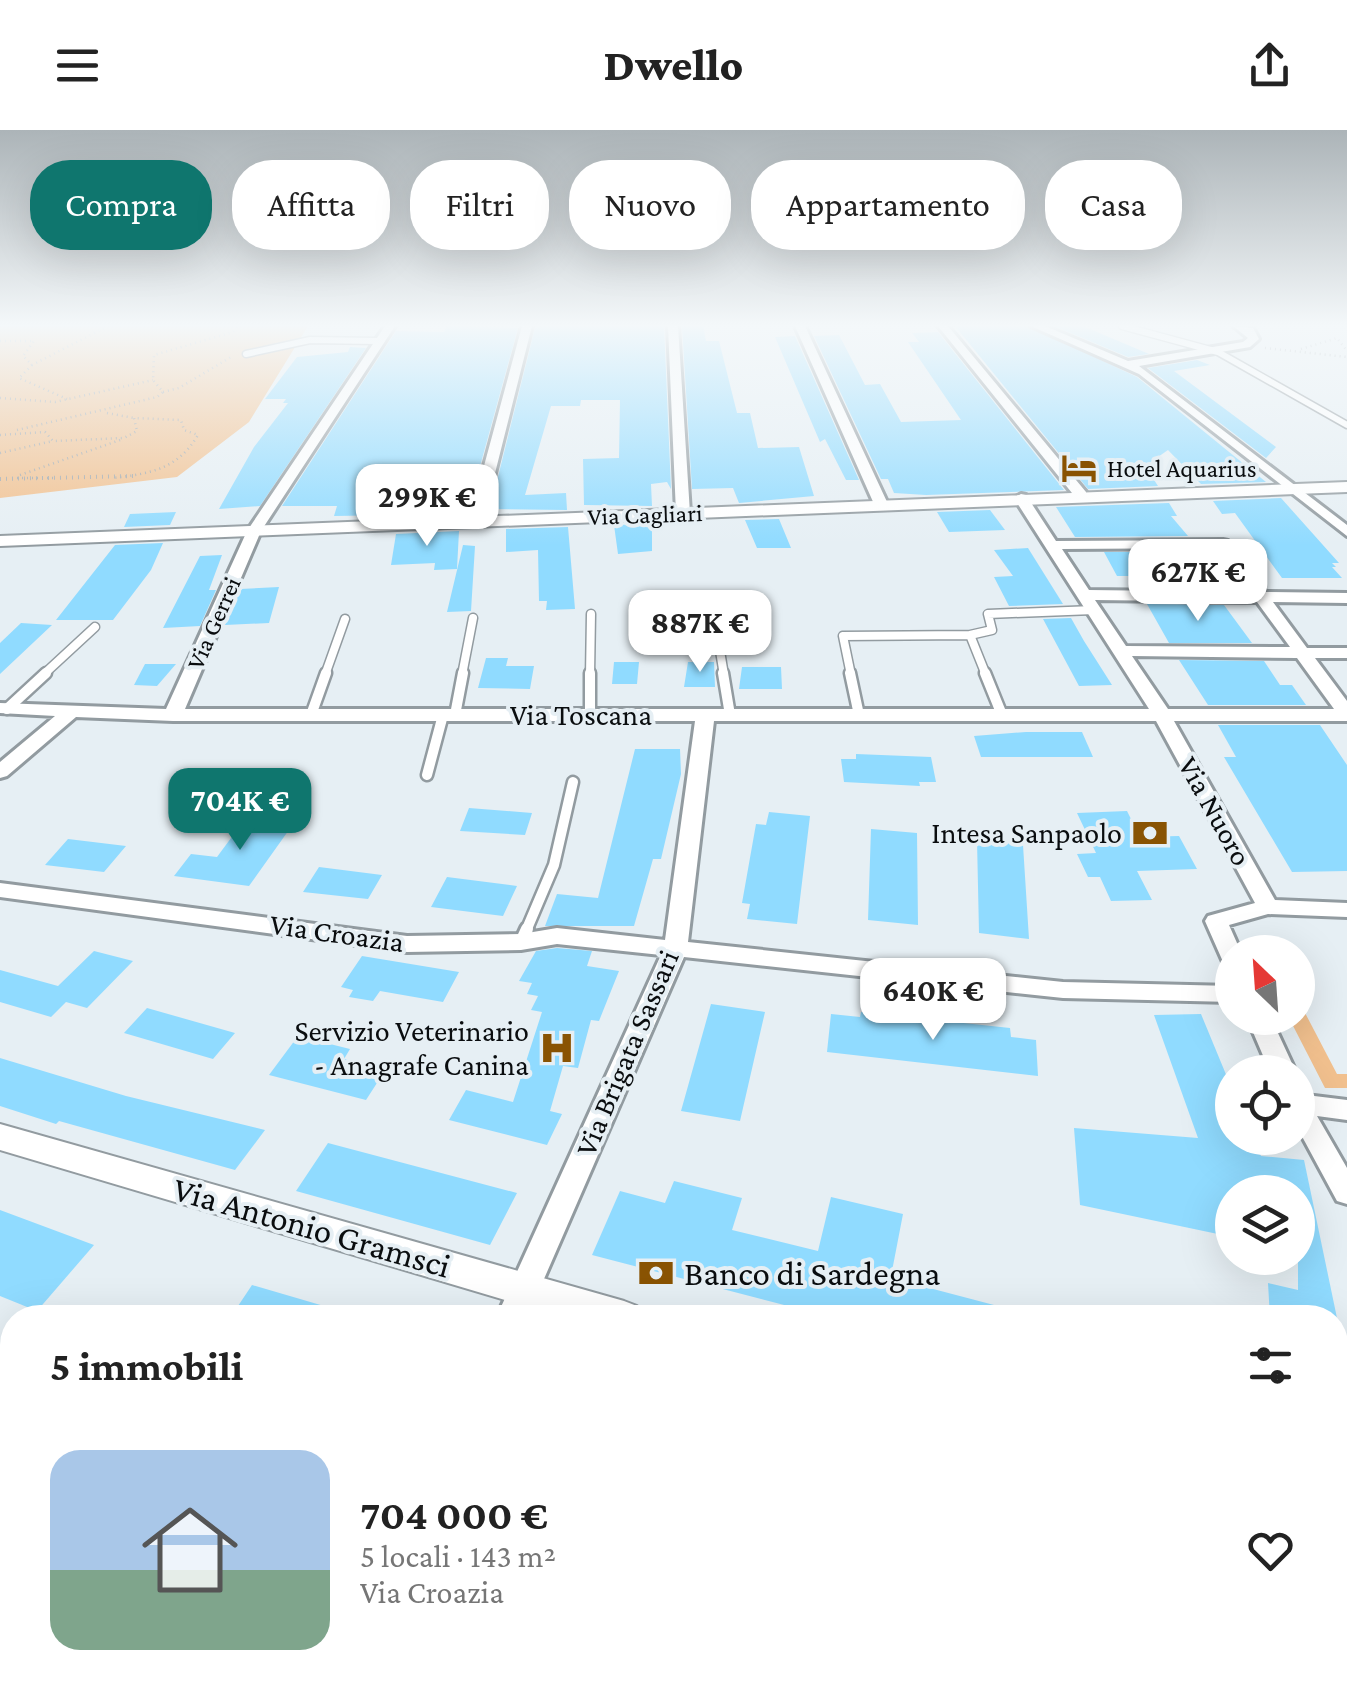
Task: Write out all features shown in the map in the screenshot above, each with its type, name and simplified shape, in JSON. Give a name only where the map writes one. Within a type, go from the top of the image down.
[{"type":"street","name":"Via Gerrei","points":[[172,715],[254,531],[340,399]]},
{"type":"street","points":[[476,522],[509,399]]},
{"type":"street","points":[[677,399],[682,513]]},
{"type":"street","points":[[833,399],[881,504]]},
{"type":"street","points":[[1003,399],[1082,495]]},
{"type":"street","points":[[1177,399],[1347,532]]},
{"type":"street","name":"Via Cagliari","points":[[2,544],[1290,486],[1347,487]]},
{"type":"street","name":"Via Nuoro","points":[[1021,498],[1162,716],[1268,907]]},
{"type":"street","points":[[1052,545],[1223,544],[1347,715]]},
{"type":"street","points":[[1089,603],[1262,596],[1347,598]]},
{"type":"street","points":[[1121,652],[1347,653]]},
{"type":"street","name":"Via Toscana","points":[[4,708],[172,715],[1162,716]]},
{"type":"street","points":[[0,772],[70,712]]},
{"type":"street","name":"Via Brigata Sassari","points":[[517,1303],[676,948],[717,715]]},
{"type":"street","name":"Via Nuoro","points":[[1162,716],[1347,715]]},
{"type":"street","name":"Via Croazia","points":[[0,890],[407,944],[521,942],[558,936],[1062,990],[1215,994]]},
{"type":"street","points":[[1222,935],[1216,921],[1268,907],[1347,910]]},
{"type":"street","points":[[1315,1107],[1347,1110]]},
{"type":"street","points":[[1315,1136],[1347,1193]]},
{"type":"street","name":"Via Antonio Gramsci","points":[[0,1137],[517,1303]]},
{"type":"lane","points":[[1301,399],[1347,425]]},
{"type":"lane","points":[[859,715],[843,636],[970,635],[992,630],[988,614],[1089,603]]},
{"type":"lane","points":[[590,715],[591,614]]},
{"type":"lane","points":[[714,615],[717,715]]},
{"type":"lane","points":[[428,776],[449,715],[473,618]]},
{"type":"lane","points":[[310,715],[344,620]]},
{"type":"lane","points":[[4,708],[95,627]]},
{"type":"lane","points":[[970,635],[1002,715]]},
{"type":"lane","points":[[521,942],[554,864],[572,782]]},
{"type":"path","points":[[18,399],[38,405],[74,399]]},
{"type":"path","points":[[0,437],[147,399]]},
{"type":"path","points":[[12,478],[106,481],[171,468],[195,448],[198,435],[184,430],[181,420],[100,412]]},
{"type":"path","points":[[0,480],[124,438],[137,431],[134,418]]},
{"type":"path","points":[[0,437],[45,432],[52,440]]},
{"type":"path","points":[[0,453],[52,440],[124,438]]},
{"type":"shaded area","points":[[0,399],[263,399],[249,422],[177,477],[0,498]]},
{"type":"shaded area","points":[[1315,1032],[1337,1074],[1347,1074],[1347,1088],[1325,1088],[1315,1069],[1315,1055],[1308,1055],[1298,1035],[1315,1035]]},
{"type":"building","points":[[286,399],[332,399],[260,506],[219,509],[254,447],[288,403],[283,403]]},
{"type":"building","points":[[352,399],[498,399],[468,510],[460,514],[334,516],[337,506],[282,506]]},
{"type":"building","points":[[517,399],[667,399],[671,489],[667,482],[651,484],[652,506],[584,505],[583,459],[619,458],[620,400],[581,400],[580,406],[551,406],[525,495],[566,493],[567,510],[490,509]]},
{"type":"building","points":[[686,399],[734,399],[737,413],[750,413],[758,448],[799,447],[814,496],[739,503],[733,488],[692,489]]},
{"type":"building","points":[[802,399],[823,399],[859,480],[846,480],[825,439],[820,442]]},
{"type":"building","points":[[844,399],[888,399],[901,422],[961,420],[947,399],[992,399],[1064,490],[894,493],[888,479],[881,479]]},
{"type":"building","points":[[1015,399],[1164,399],[1266,482],[1201,484],[1168,450],[1145,466],[1158,486],[1088,489]]},
{"type":"building","points":[[1189,399],[1212,399],[1276,447],[1266,458]]},
{"type":"building","points":[[1281,498],[1339,563],[1332,563],[1336,567],[1332,567],[1342,578],[1282,578],[1235,513],[1222,514],[1213,501]]},
{"type":"building","points":[[1169,503],[1177,516],[1171,516],[1188,536],[1075,537],[1056,507]]},
{"type":"building","points":[[990,510],[1005,530],[949,532],[937,512]]},
{"type":"building","points":[[176,512],[170,525],[124,527],[130,514]]},
{"type":"building","points":[[779,519],[791,548],[757,548],[745,520]]},
{"type":"building","points":[[652,524],[652,551],[618,554],[614,525]]},
{"type":"building","points":[[568,527],[575,609],[546,610],[547,601],[539,601],[538,550],[506,552],[506,529]]},
{"type":"building","points":[[459,531],[457,569],[434,570],[435,563],[391,565],[396,534]]},
{"type":"building","points":[[163,543],[151,570],[113,620],[56,620],[115,545]]},
{"type":"building","points":[[463,545],[475,546],[471,611],[447,612]]},
{"type":"building","points":[[1028,548],[1063,604],[1009,606],[994,577],[1013,576],[994,550]]},
{"type":"building","points":[[1104,552],[1201,552],[1217,577],[1206,577],[1212,588],[1137,587],[1131,576],[1117,576]]},
{"type":"building","points":[[222,555],[209,590],[216,590],[200,626],[163,628],[200,556]]},
{"type":"building","points":[[279,587],[269,623],[225,625],[240,589]]},
{"type":"building","points":[[1147,604],[1224,605],[1252,643],[1169,643]]},
{"type":"building","points":[[1071,618],[1112,685],[1079,686],[1043,619]]},
{"type":"building","points":[[21,623],[52,625],[0,674],[0,643]]},
{"type":"building","points":[[486,658],[508,658],[506,666],[534,666],[530,689],[478,688]]},
{"type":"building","points":[[1179,660],[1264,661],[1280,685],[1292,685],[1306,705],[1208,705]]},
{"type":"building","points":[[614,662],[639,662],[637,684],[612,684]]},
{"type":"building","points":[[688,662],[714,662],[715,687],[684,687]]},
{"type":"building","points":[[145,664],[176,664],[157,686],[134,685]]},
{"type":"building","points":[[742,667],[781,667],[782,689],[739,689]]},
{"type":"building","points":[[1218,725],[1320,725],[1347,765],[1347,871],[1292,872],[1224,757],[1236,757]]},
{"type":"building","points":[[1082,732],[1093,757],[981,757],[974,736]]},
{"type":"building","points":[[635,749],[680,749],[681,774],[661,859],[653,859],[634,926],[545,926],[557,894],[598,898]]},
{"type":"building","points":[[856,754],[931,757],[936,782],[919,782],[920,786],[844,782],[841,759],[856,759]]},
{"type":"building","points":[[469,808],[532,813],[525,835],[460,831]]},
{"type":"building","points":[[1127,811],[1140,837],[1179,836],[1197,869],[1137,871],[1152,900],[1111,901],[1100,877],[1088,877],[1077,854],[1096,853],[1077,813]]},
{"type":"building","points":[[769,812],[810,816],[797,924],[747,919],[750,904],[742,903],[756,824],[766,825]]},
{"type":"building","points":[[248,815],[296,820],[249,886],[174,876],[191,854],[217,857]]},
{"type":"building","points":[[871,829],[917,833],[918,925],[868,920]]},
{"type":"building","points":[[68,839],[126,846],[104,872],[45,865]]},
{"type":"building","points":[[977,840],[1023,845],[1029,939],[979,933]]},
{"type":"building","points":[[319,867],[382,875],[368,899],[303,892]]},
{"type":"building","points":[[447,877],[517,886],[503,916],[431,907]]},
{"type":"building","points":[[94,951],[133,961],[87,1008],[66,1002],[51,1017],[0,1002],[0,970],[58,986]]},
{"type":"building","points":[[536,951],[592,951],[587,966],[619,971],[599,1021],[591,1020],[578,1068],[563,1066],[550,1111],[562,1114],[547,1145],[449,1120],[466,1090],[513,1102],[542,1012],[531,1010],[538,996],[527,994],[532,983],[519,981]]},
{"type":"building","points":[[362,956],[459,972],[443,1002],[380,991],[373,1001],[349,997],[353,990],[341,987]]},
{"type":"building","points":[[711,1004],[765,1012],[740,1121],[681,1111]]},
{"type":"building","points":[[147,1008],[235,1033],[213,1059],[124,1033]]},
{"type":"building","points":[[861,1012],[1010,1028],[1011,1037],[1036,1040],[1038,1076],[827,1052],[831,1014],[860,1017]]},
{"type":"building","points":[[1201,1014],[1218,1055],[1215,1155],[1304,1160],[1307,1175],[1215,1175],[1215,1233],[1080,1205],[1074,1128],[1198,1138],[1154,1015]]},
{"type":"building","points":[[298,1036],[350,1049],[344,1059],[386,1069],[366,1100],[269,1075]]},
{"type":"building","points":[[0,1058],[126,1096],[265,1130],[235,1170],[59,1121],[56,1124],[0,1106]]},
{"type":"building","points":[[328,1143],[517,1193],[490,1245],[296,1191]]},
{"type":"building","points":[[674,1181],[742,1198],[732,1230],[818,1251],[831,1197],[903,1214],[892,1271],[919,1277],[918,1285],[994,1305],[784,1305],[592,1255],[620,1191],[665,1203]]},
{"type":"building","points":[[0,1210],[94,1245],[42,1305],[22,1305],[0,1296]]},
{"type":"building","points":[[1315,1213],[1334,1305],[1269,1305],[1268,1283],[1298,1290],[1298,1275],[1315,1275]]},
{"type":"building","points":[[252,1285],[320,1305],[239,1305]]},
{"type":"place","name":"Hotel Aquarius","points":[[1079,468]]},
{"type":"place","name":"Intesa Sanpaolo","points":[[1150,833]]},
{"type":"place","name":"Servizio Veterinario - Anagrafe Canina","points":[[557,1048]]},
{"type":"place","name":"Banco di Sardegna","points":[[656,1273]]}]
